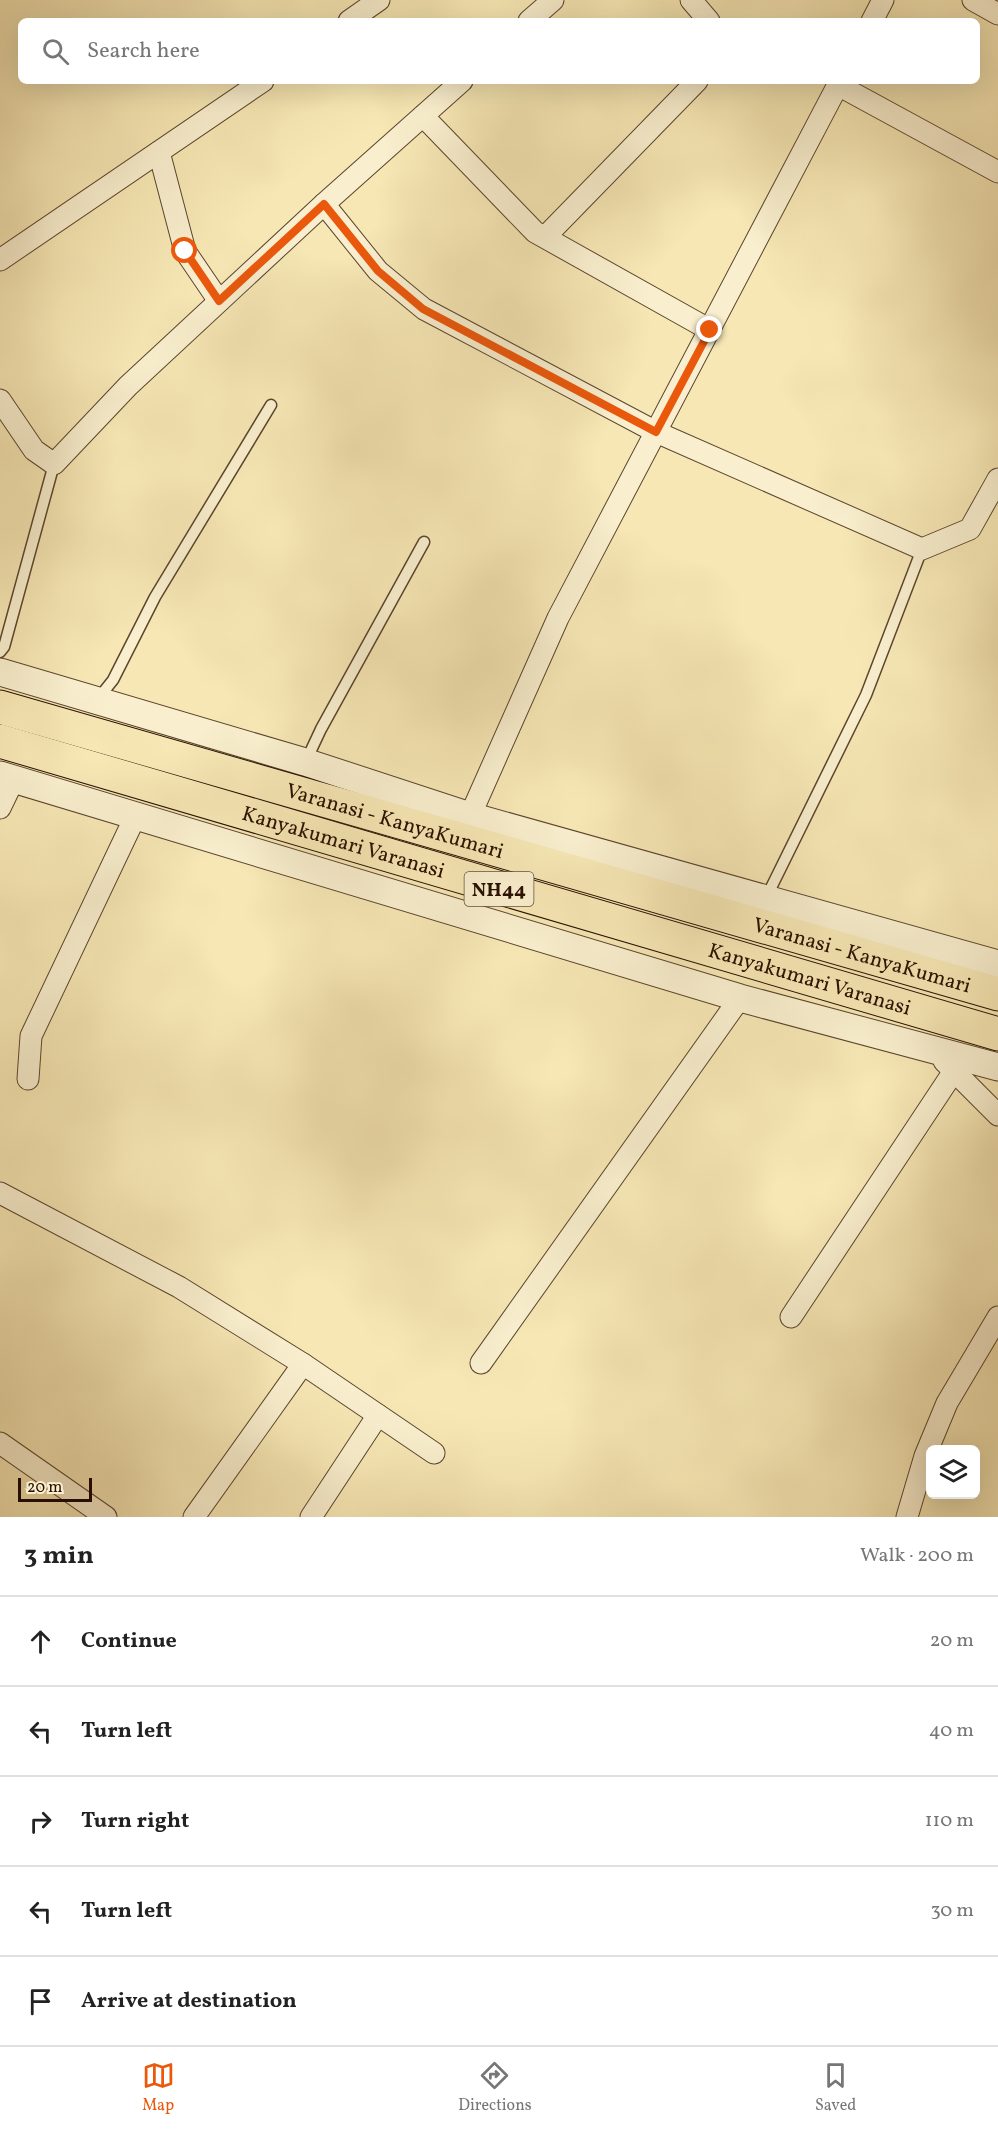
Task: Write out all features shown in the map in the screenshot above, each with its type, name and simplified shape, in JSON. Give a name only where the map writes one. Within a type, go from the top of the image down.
[{"type":"highway","name":"Varanasi - KanyaKumari","points":[[0,706],[998,994]]},
{"type":"highway","name":"Kanyakumari Varanasi","points":[[0,741],[998,1034]]},
{"type":"street","points":[[353,18],[379,0]]},
{"type":"street","points":[[532,18],[553,0]]},
{"type":"street","points":[[691,0],[706,18]]},
{"type":"street","points":[[874,18],[883,0]]},
{"type":"street","points":[[974,0],[998,14]]},
{"type":"street","points":[[0,260],[259,84]]},
{"type":"street","points":[[0,400],[34,450],[54,465],[128,386],[324,204],[459,84]]},
{"type":"street","points":[[545,237],[694,84]]},
{"type":"street","points":[[470,816],[558,618],[838,84]]},
{"type":"street","points":[[841,84],[998,172]]},
{"type":"street","points":[[423,116],[535,232],[710,330]]},
{"type":"street","points":[[159,152],[185,251],[219,301]]},
{"type":"street","points":[[324,204],[378,271],[423,309],[656,432],[922,549],[970,529],[998,479]]},
{"type":"street","points":[[0,672],[305,762],[470,816],[998,964]]},
{"type":"street","points":[[0,808],[7,777],[740,998],[998,1067]]},
{"type":"street","points":[[28,1078],[31,1036],[136,815]]},
{"type":"street","points":[[481,1363],[740,998]]},
{"type":"street","points":[[931,1048],[998,1115]]},
{"type":"street","points":[[791,1317],[954,1071]]},
{"type":"street","points":[[0,1193],[179,1287],[303,1364],[434,1453]]},
{"type":"street","points":[[907,1517],[925,1456],[947,1403],[998,1317]]},
{"type":"street","points":[[194,1517],[303,1364]]},
{"type":"street","points":[[311,1517],[378,1415]]},
{"type":"street","points":[[0,1443],[106,1517]]},
{"type":"lane","points":[[96,700],[113,680],[155,597],[271,405]]},
{"type":"lane","points":[[0,652],[4,647],[54,465]]},
{"type":"lane","points":[[305,762],[424,542]]},
{"type":"lane","points":[[766,899],[866,695],[922,549]]},
{"type":"route","points":[[185,251],[219,301],[324,204],[378,271],[423,309],[656,432],[710,330]]}]
